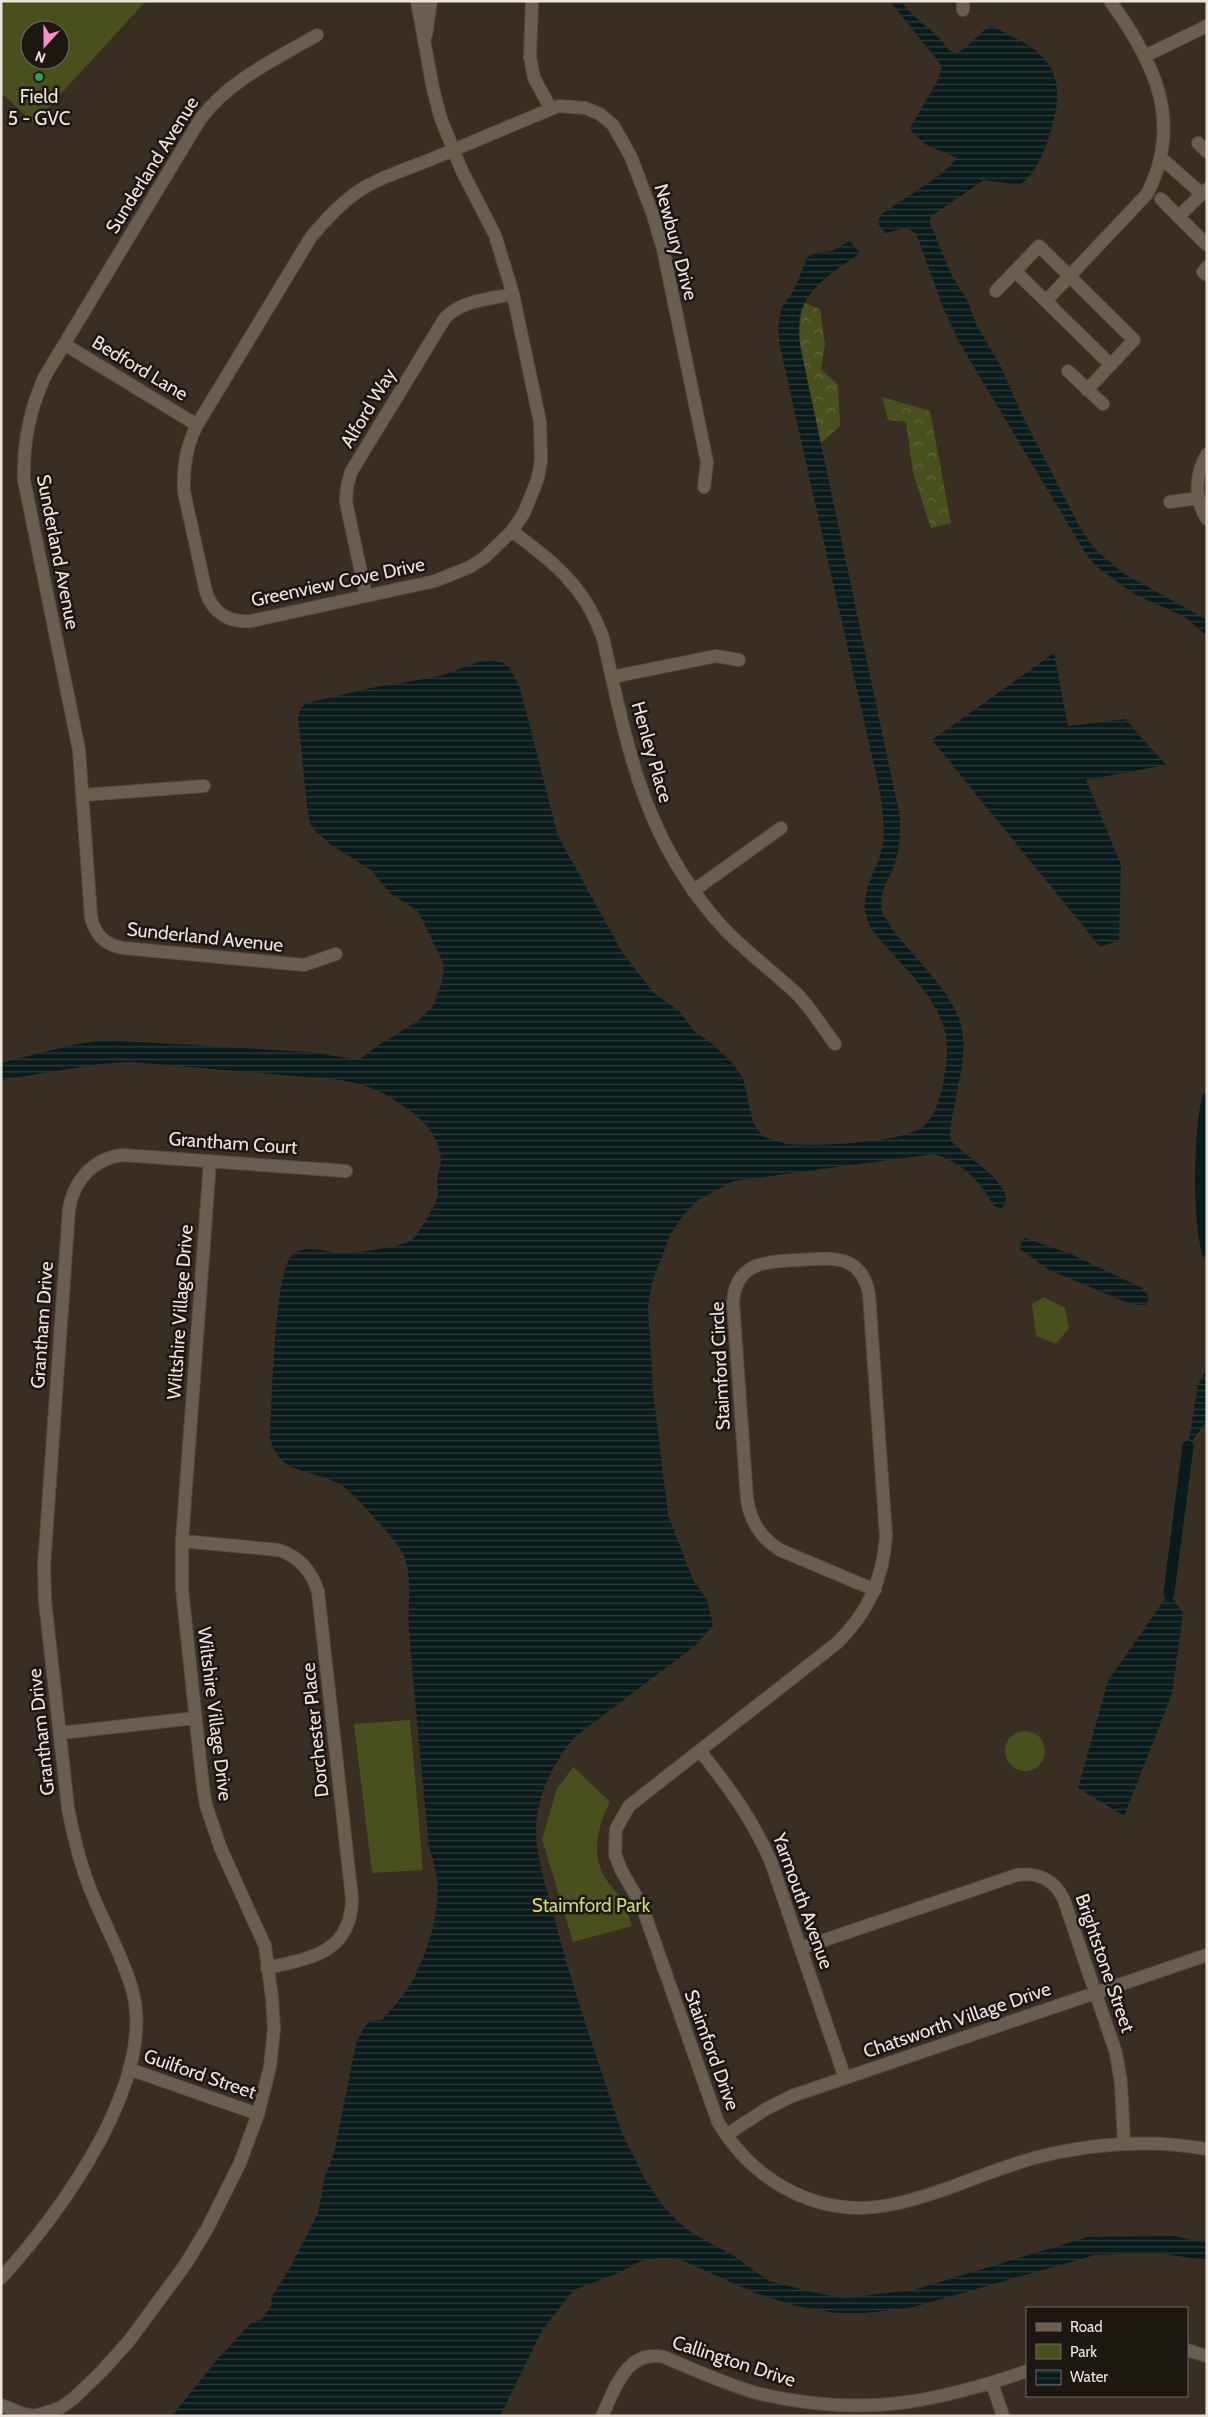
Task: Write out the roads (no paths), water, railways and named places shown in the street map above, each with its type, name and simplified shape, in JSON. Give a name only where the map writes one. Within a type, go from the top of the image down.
[{"type":"street","name":"Greenview Cove Drive","points":[[417,1],[433,89],[452,150],[495,235],[513,294],[540,422],[541,460],[535,487],[524,513],[512,530],[485,557],[453,575],[366,596],[243,621],[229,618],[216,611],[206,592],[184,492],[185,459],[197,425],[311,237],[325,219],[360,191],[452,150]]},
{"type":"street","name":"Greenview Cove Drive","points":[[425,42],[431,1]]},
{"type":"street","points":[[532,1],[530,57],[534,78],[551,109]]},
{"type":"street","points":[[1046,301],[1147,194],[1157,174],[1164,135],[1162,104],[1158,85],[1145,56],[1110,1]]},
{"type":"street","points":[[1145,56],[1207,26]]},
{"type":"street","name":"Sunderland Avenue","points":[[318,35],[240,80],[212,103],[201,118],[45,376],[30,415],[25,439],[24,480],[76,734],[91,917],[96,932],[108,944],[123,948],[304,965],[336,954]]},
{"type":"street","name":"Newbury Drive","points":[[452,150],[559,106],[593,110],[607,119],[618,132],[641,182],[663,249],[707,462],[704,487]]},
{"type":"street","points":[[1160,158],[1205,192],[1178,217]]},
{"type":"street","points":[[1161,199],[1207,245]]},
{"type":"street","points":[[996,291],[1040,246],[1134,340],[1088,390]]},
{"type":"street","points":[[1207,267],[1203,272],[1207,275]]},
{"type":"street","points":[[1015,271],[1111,365]]},
{"type":"street","name":"Alford Way","points":[[366,596],[346,502],[351,472],[450,312],[465,305],[513,294]]},
{"type":"street","name":"Bedford Lane","points":[[64,344],[197,425]]},
{"type":"street","points":[[1068,371],[1103,404]]},
{"type":"street","points":[[1207,454],[1200,468],[1197,483],[1198,498],[1207,519]]},
{"type":"street","points":[[1170,502],[1198,498]]},
{"type":"street","name":"Henley Place","points":[[512,530],[564,572],[588,603],[603,638],[638,783],[663,842],[693,891],[735,940],[796,993],[834,1044]]},
{"type":"street","points":[[612,678],[716,656],[739,660]]},
{"type":"street","points":[[82,795],[204,786]]},
{"type":"street","points":[[693,891],[781,828]]},
{"type":"street","name":"Grantham Court","points":[[117,1156],[346,1171]]},
{"type":"street","name":"Grantham Drive","points":[[1,2278],[50,2220],[71,2190],[108,2123],[129,2069],[137,2033],[134,1997],[126,1970],[91,1892],[74,1838],[60,1733],[44,1566],[69,1209],[73,1193],[85,1174],[98,1163],[117,1156]]},
{"type":"street","name":"Wiltshire Village Drive","points":[[1,2405],[35,2416],[60,2408],[73,2399],[129,2340],[162,2299],[185,2265],[220,2203],[258,2114],[270,2067],[273,2047],[272,1998],[265,1946],[261,1932],[221,1848],[206,1805],[182,1589],[182,1541],[210,1161]]},
{"type":"street","name":"Staimford Circle","points":[[837,1258],[856,1268],[868,1286],[886,1534],[885,1555],[875,1590],[780,1550],[760,1533],[750,1514],[747,1499],[733,1302],[735,1287],[743,1275],[762,1263],[837,1258]]},
{"type":"street","name":"Dorchester Place","points":[[182,1541],[279,1550],[292,1556],[304,1566],[313,1578],[318,1592],[352,1906],[349,1921],[343,1934],[327,1950],[314,1957],[268,1968]]},
{"type":"street","name":"Staimford Drive","points":[[875,1590],[862,1614],[837,1643],[629,1806],[619,1820],[614,1846],[617,1863],[642,1906],[709,2102],[726,2135],[749,2164],[779,2186],[821,2203],[858,2208],[895,2204],[1033,2158],[1063,2151],[1124,2143],[1160,2144],[1207,2149]]},
{"type":"street","points":[[60,1733],[195,1718]]},
{"type":"street","name":"Yarmouth Avenue","points":[[700,1751],[745,1810],[760,1835],[845,2078]]},
{"type":"street","name":"Brightstone Street","points":[[801,1948],[1017,1875],[1031,1874],[1052,1882],[1061,1894],[1096,1992],[1119,2068],[1124,2143]]},
{"type":"street","name":"Chatsworth Village Drive","points":[[726,2135],[778,2102],[1207,1955]]},
{"type":"street","name":"Guilford Street","points":[[129,2069],[258,2114]]},
{"type":"street","points":[[1188,2350],[1207,2356]]},
{"type":"street","name":"Callington Drive","points":[[602,2416],[627,2367],[640,2358],[656,2355],[758,2393],[856,2412],[929,2401],[1026,2371]]},
{"type":"street","points":[[992,2383],[1003,2416]]},
{"type":"water","points":[[890,1],[900,1],[950,51],[957,53],[962,50],[991,26],[1031,47],[1043,57],[1051,68],[1056,80],[1057,93],[1053,123],[1046,146],[1030,176],[1020,185],[984,180],[930,217],[930,223],[952,276],[968,302],[976,324],[1000,365],[1023,417],[1082,531],[1096,550],[1123,573],[1207,620],[1207,636],[1185,617],[1134,594],[1096,566],[1086,554],[959,342],[942,305],[916,233],[906,228],[885,233],[877,222],[882,214],[944,172],[957,158],[925,144],[911,131],[911,126],[938,80],[942,66]]},
{"type":"water","points":[[850,241],[860,253],[827,277],[812,292],[800,316],[799,340],[900,817],[898,852],[882,895],[881,906],[893,930],[932,976],[955,1009],[961,1025],[963,1053],[950,1138],[954,1144],[996,1179],[1003,1189],[1006,1199],[1002,1208],[995,1207],[972,1176],[954,1162],[933,1154],[734,1181],[698,1200],[682,1217],[670,1235],[652,1283],[648,1305],[653,1391],[668,1515],[693,1580],[707,1600],[713,1625],[695,1646],[576,1736],[569,1745],[550,1774],[542,1794],[536,1827],[539,1858],[565,1958],[593,2046],[622,2133],[646,2181],[661,2203],[676,2220],[695,2235],[734,2256],[769,2281],[845,2298],[913,2290],[1088,2237],[1174,2236],[1207,2243],[1207,2260],[1156,2253],[1095,2255],[910,2308],[865,2313],[836,2313],[797,2306],[755,2293],[677,2258],[657,2258],[641,2261],[616,2274],[574,2290],[543,2329],[500,2416],[172,2416],[216,2361],[251,2323],[262,2319],[272,2305],[271,2298],[290,2268],[318,2213],[325,2176],[334,2153],[356,2044],[364,2027],[371,2021],[382,2020],[409,1987],[426,1950],[434,1921],[438,1893],[437,1880],[429,1846],[409,1631],[409,1581],[406,1561],[391,1537],[350,1492],[333,1481],[290,1466],[274,1451],[270,1438],[277,1316],[280,1291],[290,1258],[300,1250],[307,1249],[340,1253],[355,1252],[386,1248],[410,1241],[422,1227],[438,1196],[437,1176],[441,1162],[440,1154],[439,1147],[432,1134],[412,1112],[378,1091],[351,1082],[132,1062],[100,1064],[1,1080],[1,1063],[72,1045],[104,1040],[310,1052],[359,1060],[418,1021],[433,1006],[442,981],[444,965],[418,911],[391,894],[371,870],[330,844],[314,830],[310,823],[307,806],[298,717],[301,708],[307,703],[371,688],[440,676],[478,662],[492,661],[504,663],[509,667],[519,685],[558,836],[622,952],[654,993],[680,1012],[695,1032],[714,1045],[732,1063],[743,1078],[753,1122],[762,1136],[787,1144],[837,1144],[879,1140],[914,1132],[924,1126],[935,1111],[944,1080],[947,1051],[946,1037],[937,1010],[921,986],[875,934],[866,917],[866,894],[880,857],[884,835],[880,792],[780,347],[778,328],[781,309],[794,290],[807,258],[814,253],[832,251]]},
{"type":"water","points":[[1054,653],[1068,726],[1125,719],[1166,765],[1086,780],[1121,865],[1119,940],[1100,947],[932,740]]},
{"type":"water","points":[[1025,1238],[1071,1254],[1142,1288],[1149,1297],[1146,1305],[1126,1302],[1049,1270],[1020,1249],[1021,1243]]},
{"type":"water","points":[[1207,1368],[1207,1421],[1188,1446],[1198,1385]]},
{"type":"water","points":[[1169,1593],[1183,1613],[1172,1694],[1124,1816],[1078,1788],[1108,1681]]},
{"type":"waterway","points":[[1207,1099],[1201,1155],[1202,1217],[1207,1252]]},
{"type":"waterway","points":[[1169,1593],[1188,1446]]},
{"type":"place","name":"Field 5 - GVC","points":[[39,77]]},
{"type":"park label","name":"Staimford Park","points":[[591,1905]]}]
